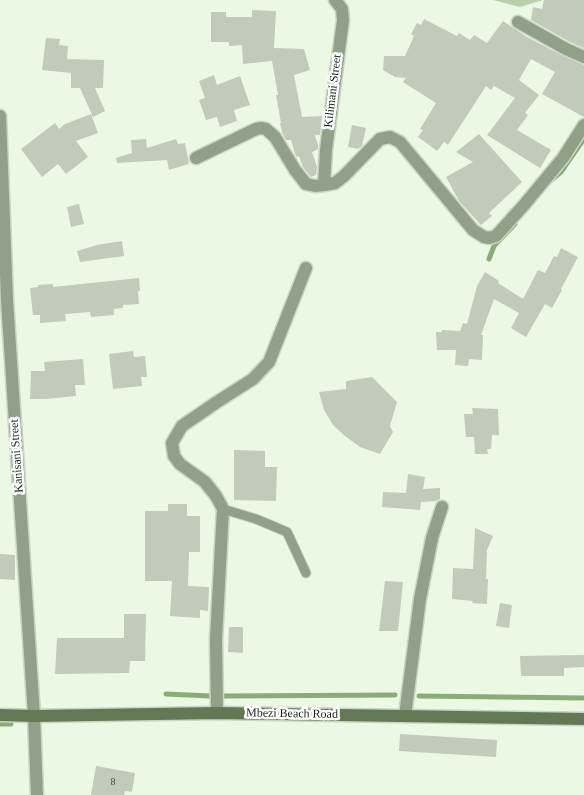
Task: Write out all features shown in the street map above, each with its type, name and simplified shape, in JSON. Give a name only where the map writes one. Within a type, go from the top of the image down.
[{"type":"main road","name":"Mbezi Beach Road","points":[[0,715],[217,713],[584,718]]},
{"type":"street","name":"Kilimani Street","points":[[324,185],[326,150],[343,20],[342,10],[335,0]]},
{"type":"street","points":[[518,22],[584,57]]},
{"type":"street","name":"Kanisani Street","points":[[0,116],[7,300],[34,716],[37,795]]},
{"type":"street","points":[[196,158],[256,129],[266,129],[275,137],[306,184],[314,186],[324,185],[335,182],[344,176],[380,139],[390,137],[400,142],[473,230],[484,238],[490,238],[496,236],[524,205],[562,158],[584,125]]},
{"type":"street","points":[[217,713],[216,639],[220,535],[223,509],[205,482],[180,464],[174,456],[172,443],[182,426],[252,379],[269,362],[306,268]]},
{"type":"street","points":[[405,716],[420,599],[432,538],[442,507]]},
{"type":"lane","points":[[223,509],[256,519],[287,532],[306,573]]},
{"type":"green space","points":[[493,0],[543,0],[520,7]]},
{"type":"building","points":[[544,0],[584,0],[584,48],[531,20],[533,7],[542,9]]},
{"type":"building","points":[[252,10],[276,11],[274,48],[304,49],[310,70],[294,75],[302,117],[322,116],[320,135],[315,135],[318,149],[312,152],[317,167],[316,175],[311,177],[303,167],[299,156],[297,157],[295,154],[291,140],[286,140],[282,132],[272,61],[243,64],[242,45],[229,46],[229,42],[211,42],[211,12],[226,12],[226,17],[252,17]]},
{"type":"building","points":[[424,19],[457,36],[459,33],[470,40],[474,35],[487,43],[503,21],[527,37],[584,65],[584,117],[542,94],[555,72],[531,59],[519,80],[539,95],[525,113],[528,115],[517,130],[551,150],[540,168],[487,135],[515,98],[494,86],[491,90],[486,86],[448,145],[444,142],[437,151],[418,137],[423,130],[420,129],[436,103],[403,82],[406,78],[395,77],[383,70],[384,56],[405,56],[414,36],[411,34],[417,23],[421,25]]},
{"type":"building","points":[[46,38],[60,39],[59,45],[68,46],[67,59],[104,60],[103,88],[95,88],[105,111],[93,117],[80,88],[71,88],[71,73],[42,70]]},
{"type":"building","points":[[214,75],[217,85],[240,76],[250,105],[234,110],[237,121],[220,127],[217,117],[206,120],[199,100],[205,98],[199,81]]},
{"type":"building","points":[[91,114],[98,133],[76,141],[88,157],[66,174],[58,164],[42,177],[21,149],[55,123],[59,129],[65,124]]},
{"type":"building","points":[[352,125],[366,128],[362,146],[358,149],[348,147]]},
{"type":"building","points":[[479,134],[522,182],[489,213],[492,216],[481,225],[459,201],[446,177],[473,162],[456,152]]},
{"type":"building","points":[[146,139],[147,148],[176,139],[178,144],[185,143],[189,164],[169,170],[167,160],[117,163],[116,158],[132,153],[131,140]]},
{"type":"building","points":[[79,204],[84,224],[71,227],[67,207]]},
{"type":"building","points":[[122,241],[124,256],[80,262],[77,251],[97,245]]},
{"type":"building","points":[[561,248],[578,257],[552,308],[545,304],[526,337],[511,328],[519,313],[494,299],[481,335],[483,335],[482,360],[469,359],[468,366],[455,365],[456,350],[437,350],[436,332],[442,332],[442,330],[460,331],[463,323],[467,324],[477,286],[485,272],[523,299],[538,270],[545,273],[554,256],[557,257]]},
{"type":"building","points":[[139,278],[139,304],[123,305],[123,308],[114,309],[114,315],[91,317],[90,312],[65,314],[66,321],[40,323],[40,315],[33,315],[30,288],[38,287],[38,285],[53,284],[53,287]]},
{"type":"building","points":[[133,351],[134,357],[145,356],[147,377],[141,377],[142,386],[113,389],[109,354]]},
{"type":"building","points":[[83,359],[85,385],[75,385],[76,396],[30,399],[31,371],[45,371],[44,362]]},
{"type":"building","points":[[372,377],[397,402],[390,426],[393,432],[380,454],[360,447],[333,425],[324,410],[319,392],[346,389],[346,381]]},
{"type":"building","points":[[472,408],[498,409],[499,435],[492,435],[491,449],[487,449],[488,454],[475,454],[474,437],[466,437],[464,414],[473,414]]},
{"type":"building","points":[[234,450],[265,451],[265,467],[277,467],[276,501],[234,500]]},
{"type":"building","points":[[408,474],[425,477],[423,489],[440,488],[440,499],[421,502],[420,510],[382,507],[383,492],[406,493]]},
{"type":"building","points":[[168,504],[187,504],[187,516],[200,516],[200,552],[189,552],[188,586],[209,587],[208,611],[200,610],[200,618],[170,616],[172,581],[145,581],[145,511],[168,511]]},
{"type":"building","points":[[475,528],[493,536],[487,550],[487,604],[452,599],[453,568],[473,569]]},
{"type":"building","points":[[0,554],[15,555],[15,580],[0,579]]},
{"type":"building","points":[[385,581],[403,582],[398,631],[379,631]]},
{"type":"building","points":[[500,603],[512,605],[509,628],[496,626]]},
{"type":"building","points":[[124,614],[146,614],[145,661],[130,661],[129,673],[55,674],[57,638],[124,638]]},
{"type":"building","points":[[229,627],[243,627],[243,653],[228,652]]},
{"type":"building","points":[[584,655],[584,667],[564,668],[564,676],[521,676],[520,656]]},
{"type":"building","points":[[400,734],[497,740],[496,757],[399,751]]},
{"type":"building","points":[[96,766],[135,773],[132,792],[125,791],[124,795],[91,795]]},
{"type":"waterway","points":[[550,181],[561,172],[584,139]]},
{"type":"waterway","points":[[489,259],[494,246],[515,224]]},
{"type":"waterway","points":[[166,694],[210,696]]},
{"type":"waterway","points":[[224,696],[395,695]]},
{"type":"waterway","points":[[419,696],[584,698]]},
{"type":"waterway","points":[[0,724],[11,724]]}]
